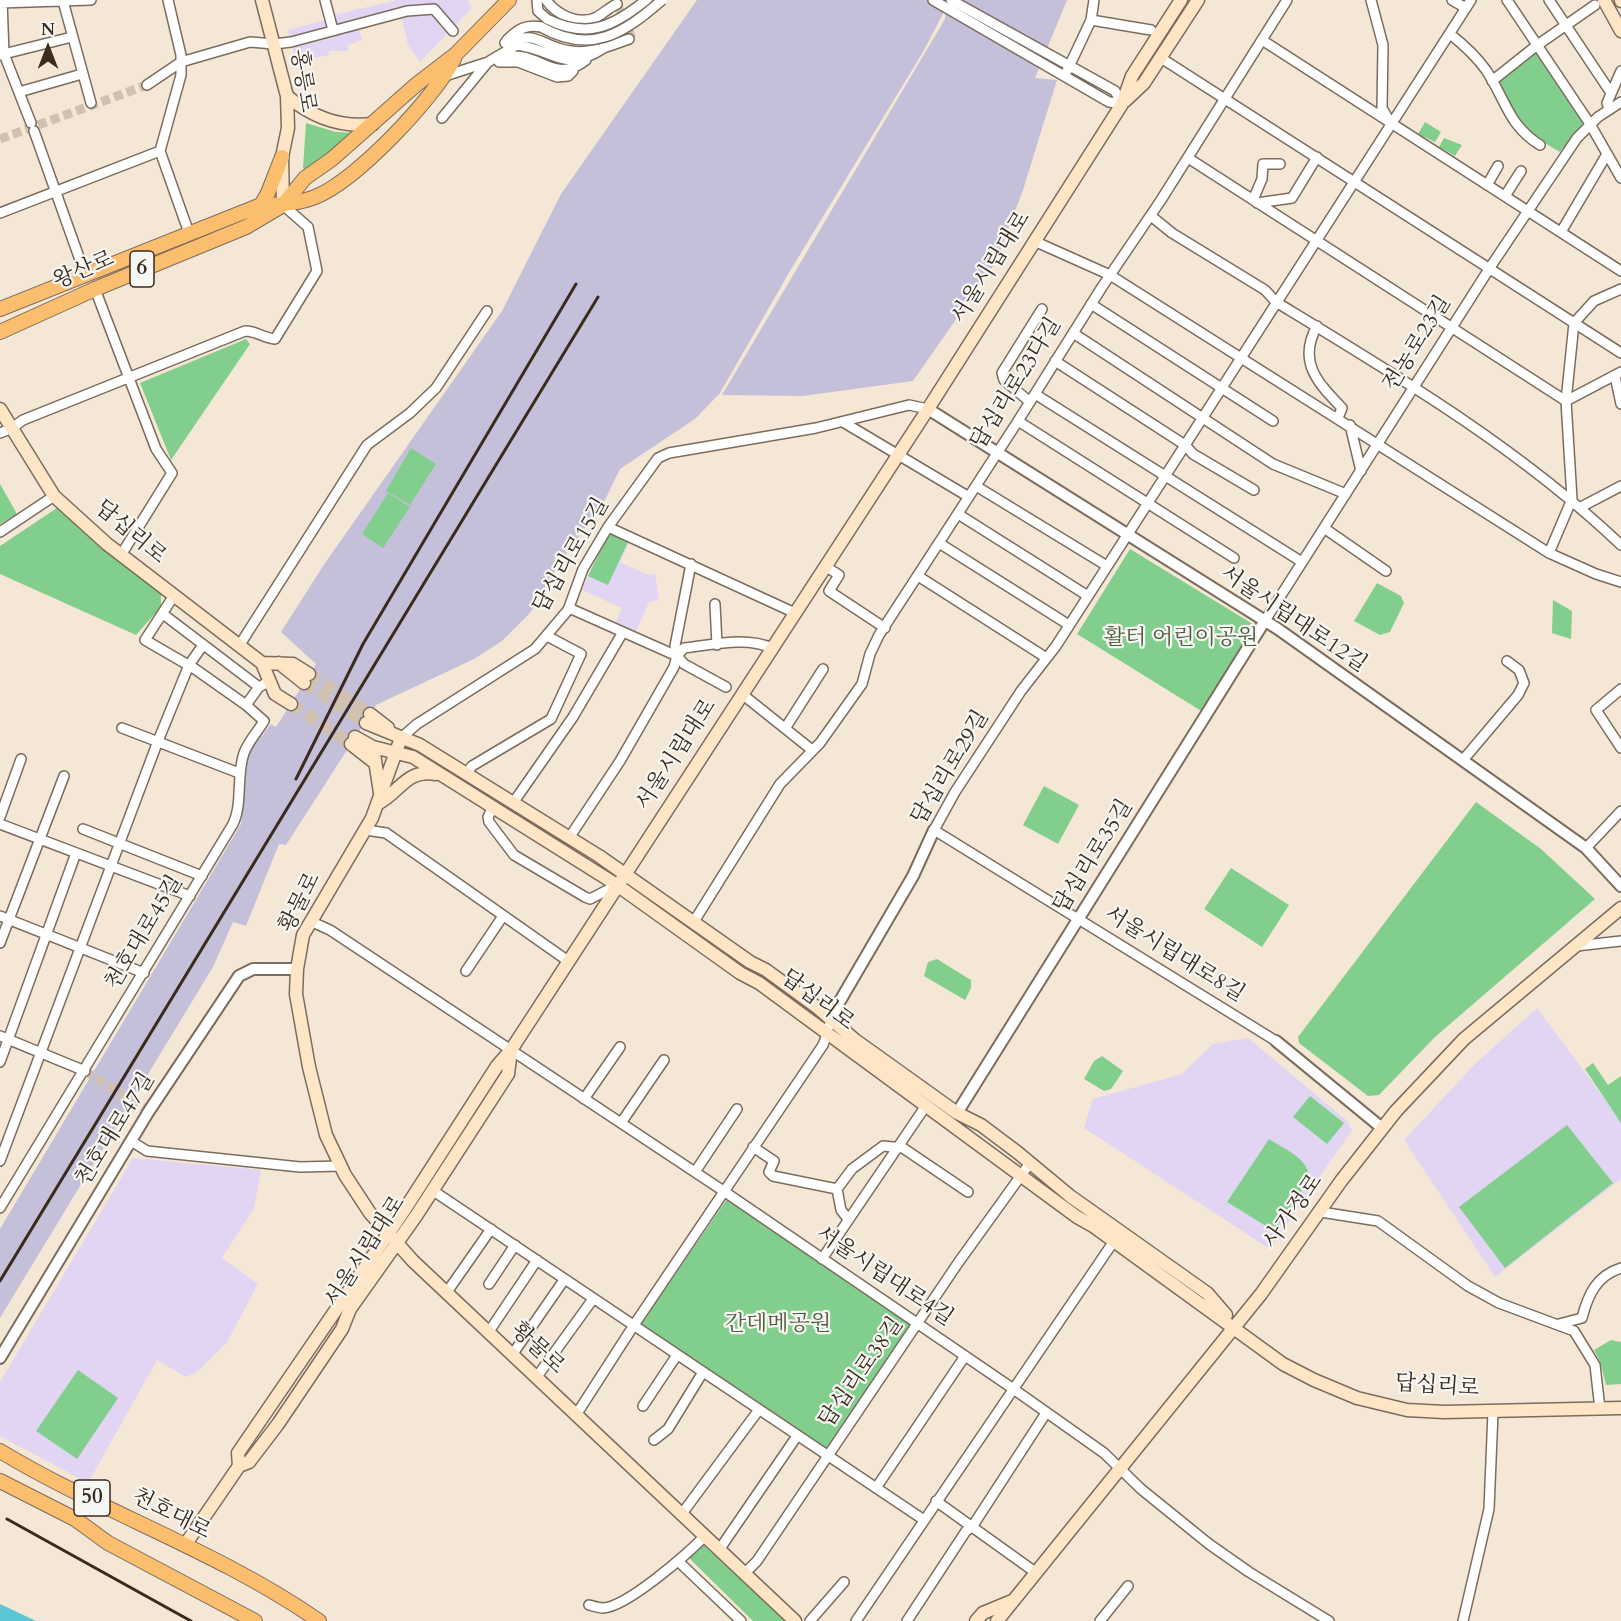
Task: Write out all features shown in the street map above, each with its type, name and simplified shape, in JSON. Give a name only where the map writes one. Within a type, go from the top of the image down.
[{"type":"main road","name":"홍릉로","points":[[262,0],[287,96],[288,128],[282,157],[283,205]]},
{"type":"main road","name":"왕산로","points":[[0,332],[95,289],[246,227],[283,205],[305,178],[456,54],[509,0]]},
{"type":"main road","name":"서울시립대로","points":[[185,1545],[239,1466],[249,1462],[278,1424],[342,1329],[350,1308],[497,1066],[511,1050],[928,409],[1122,104],[1132,76],[1181,0]]},
{"type":"main road","name":"서울시립대로","points":[[1122,104],[1144,83],[1198,0]]},
{"type":"main road","points":[[1600,3],[1621,31]]},
{"type":"main road","name":"왕산로","points":[[0,309],[261,205],[283,205],[316,196],[355,169],[406,123],[445,76],[456,54]]},
{"type":"main road","points":[[287,96],[314,116],[351,125],[373,124]]},
{"type":"main road","points":[[261,205],[282,157]]},
{"type":"main road","name":"답십리로","points":[[0,409],[54,496],[173,597],[262,663],[265,684]]},
{"type":"main road","points":[[262,663],[293,664],[307,679]]},
{"type":"main road","points":[[265,684],[293,701]]},
{"type":"main road","name":"답십리로","points":[[368,718],[401,738],[420,745],[569,838],[766,970],[855,1040],[957,1113],[981,1125],[1084,1207],[1100,1215],[1207,1293],[1236,1327]]},
{"type":"main road","name":"황물로","points":[[401,738],[366,830],[310,921],[302,939],[297,969],[297,1003],[309,1067],[322,1123],[340,1166],[370,1214],[392,1238],[488,1333],[795,1621]]},
{"type":"main road","name":"답십리로","points":[[374,762],[353,741],[413,757],[617,885],[1300,1374],[1357,1398],[1407,1410],[1493,1412],[1621,1408]]},
{"type":"main road","points":[[373,747],[379,799],[391,797],[403,783],[415,774],[423,772],[440,774]]},
{"type":"main road","name":"사가정로","points":[[997,1621],[1236,1327],[1321,1212],[1341,1180],[1382,1128],[1464,1039],[1621,908]]},
{"type":"main road","name":"서울시립대로","points":[[239,1466],[237,1453],[392,1238],[432,1190],[508,1074],[511,1050]]},
{"type":"main road","name":"천호대로","points":[[0,1451],[185,1545],[294,1604],[319,1621]]},
{"type":"main road","points":[[0,1481],[75,1519],[108,1543],[255,1621]]},
{"type":"main road","points":[[976,1621],[983,1613],[1013,1600]]},
{"type":"main road","points":[[1008,1621],[1013,1600]]},
{"type":"street","points":[[85,274],[19,92],[2,54],[1,2],[91,0]]},
{"type":"street","points":[[168,0],[181,62],[181,75],[160,151],[189,233]]},
{"type":"street","points":[[325,0],[333,30]]},
{"type":"street","points":[[537,0],[538,11],[544,23],[571,41],[589,41],[626,27],[662,0]]},
{"type":"street","points":[[546,0],[561,14],[580,20],[595,18],[617,4]]},
{"type":"street","points":[[442,118],[488,62],[520,29],[544,23],[569,29],[590,30],[619,19],[646,0]]},
{"type":"street","points":[[933,0],[1067,71]]},
{"type":"street","points":[[951,0],[1067,71],[1109,102],[1122,104]]},
{"type":"street","points":[[1067,71],[1091,20],[1094,0]]},
{"type":"street","name":"답십리로23다길","points":[[693,923],[780,784],[820,743],[862,684],[870,654],[885,628],[1091,304],[1151,216],[1287,0]]},
{"type":"street","points":[[1371,0],[1383,45],[1382,108],[1392,124]]},
{"type":"street","points":[[1452,0],[1468,4]]},
{"type":"street","points":[[1507,0],[1590,124],[1621,178]]},
{"type":"street","points":[[1549,0],[1611,93]]},
{"type":"street","points":[[63,1],[91,103]]},
{"type":"street","points":[[1492,81],[1536,46],[1600,3]]},
{"type":"street","name":"답십리로29길","points":[[827,1034],[837,1006],[913,876],[955,792],[1088,596],[1468,4]]},
{"type":"street","points":[[147,85],[181,62],[250,42],[274,44],[423,9],[436,10],[453,31]]},
{"type":"street","points":[[1091,20],[1151,30]]},
{"type":"street","points":[[1450,34],[1467,47],[1492,81],[1518,129],[1540,145]]},
{"type":"street","points":[[505,43],[529,36],[567,51],[589,52],[629,39]]},
{"type":"street","points":[[2,54],[72,37]]},
{"type":"street","points":[[1262,40],[1621,271]]},
{"type":"street","points":[[488,62],[517,45],[533,48],[562,60],[588,59]]},
{"type":"street","points":[[445,76],[518,54],[559,70],[573,70],[604,48]]},
{"type":"street","points":[[1161,58],[1621,353]]},
{"type":"street","points":[[1609,110],[1606,103],[1621,71]]},
{"type":"street","points":[[19,92],[82,74]]},
{"type":"street","name":"전농로23길","points":[[1264,622],[1489,269],[1577,138],[1590,124],[1621,102]]},
{"type":"street","points":[[0,213],[160,151]]},
{"type":"street","points":[[1561,232],[1607,154]]},
{"type":"street","points":[[1255,201],[1292,198],[1317,157]]},
{"type":"street","points":[[1188,158],[1566,401]]},
{"type":"street","points":[[1255,201],[1262,179],[1263,164],[1280,164]]},
{"type":"street","points":[[1487,184],[1498,166]]},
{"type":"street","points":[[1505,196],[1521,171]]},
{"type":"street","points":[[0,433],[23,420],[245,331],[255,331],[265,338],[275,339],[316,273],[308,226],[283,205]]},
{"type":"street","points":[[1151,216],[1172,233],[1256,284],[1276,302],[1415,386],[1572,499],[1621,545]]},
{"type":"street","points":[[1034,241],[1110,275],[1379,443],[1549,553],[1596,574],[1621,582]]},
{"type":"street","points":[[95,289],[156,449],[172,473],[121,555]]},
{"type":"street","points":[[1549,553],[1572,499],[1566,401],[1574,323],[1594,302],[1621,289]]},
{"type":"street","points":[[1091,304],[1273,421]]},
{"type":"street","points":[[1042,309],[1002,373],[1004,380],[1166,474],[1302,562]]},
{"type":"street","points":[[239,646],[367,445],[410,413],[436,388],[487,311]]},
{"type":"street","points":[[1317,326],[1307,352],[1313,374],[1342,408],[1338,418]]},
{"type":"street","points":[[1073,333],[1273,464],[1346,494]]},
{"type":"street","points":[[1055,361],[1185,445],[1193,454],[1254,490]]},
{"type":"street","points":[[1566,401],[1618,374],[1621,404]]},
{"type":"street","name":"답십리로15길","points":[[401,738],[417,724],[535,649],[569,608],[583,569],[608,527],[649,468],[669,453],[843,423],[909,405],[928,409]]},
{"type":"street","name":"서울시립대로12길","points":[[928,409],[1264,622],[1586,848],[1621,886]]},
{"type":"street","points":[[1018,421],[1234,558]]},
{"type":"street","points":[[843,423],[969,497]]},
{"type":"street","points":[[1350,425],[1361,471]]},
{"type":"street","points":[[976,486],[1107,566]]},
{"type":"street","points":[[1581,507],[1621,486]]},
{"type":"street","points":[[0,532],[54,496]]},
{"type":"street","points":[[958,514],[1088,596]]},
{"type":"street","points":[[608,527],[795,613]]},
{"type":"street","points":[[1324,528],[1386,571]]},
{"type":"street","points":[[939,543],[1069,625]]},
{"type":"street","points":[[677,656],[675,646],[691,564]]},
{"type":"street","points":[[825,566],[839,575],[829,591],[885,628]]},
{"type":"street","points":[[918,576],[1045,657]]},
{"type":"street","points":[[163,614],[203,645],[265,684],[246,705],[189,665],[145,640],[173,597]]},
{"type":"street","points":[[715,604],[717,645]]},
{"type":"street","points":[[569,608],[677,656],[684,664],[726,687]]},
{"type":"street","name":"답십리로35길","points":[[957,1113],[1264,622]]},
{"type":"street","points":[[513,803],[573,717],[622,632]]},
{"type":"street","points":[[466,774],[472,766],[551,719],[581,654],[547,636]]},
{"type":"street","points":[[569,838],[620,761],[674,667],[677,656],[684,648],[752,642],[772,648]]},
{"type":"street","points":[[0,1161],[158,741],[189,665],[203,645]]},
{"type":"street","points":[[1463,760],[1518,695],[1524,683],[1519,670],[1507,661]]},
{"type":"street","points":[[786,727],[823,669]]},
{"type":"street","points":[[1621,689],[1596,710],[1621,748]]},
{"type":"street","points":[[741,694],[786,727],[812,750]]},
{"type":"street","name":"천호대로45길","points":[[0,1208],[4,1195],[85,1071],[236,818],[244,752],[264,721],[246,705]]},
{"type":"street","points":[[122,728],[240,773]]},
{"type":"street","points":[[0,817],[21,759]]},
{"type":"street","points":[[0,943],[4,918],[64,776]]},
{"type":"street","points":[[493,807],[488,817],[489,822],[514,855],[590,899],[617,885]]},
{"type":"street","points":[[1586,848],[1621,811]]},
{"type":"street","points":[[0,824],[190,896]]},
{"type":"street","points":[[83,829],[202,876]]},
{"type":"street","points":[[366,830],[386,833],[568,961]]},
{"type":"street","name":"서울시립대로8길","points":[[934,830],[1276,1041],[1382,1128]]},
{"type":"street","points":[[0,1062],[4,1038],[76,853]]},
{"type":"street","points":[[466,971],[503,916]]},
{"type":"street","points":[[4,918],[144,973]]},
{"type":"street","name":"서울시립대로4길","points":[[310,921],[330,930],[695,1172],[1012,1388],[1104,1453],[1209,1544],[1249,1572],[1329,1621]]},
{"type":"street","points":[[1576,946],[1621,941]]},
{"type":"street","name":"천호대로47길","points":[[0,1358],[131,1141],[239,976],[253,969],[297,969]]},
{"type":"street","points":[[576,1415],[823,1045],[827,1034]]},
{"type":"street","points":[[4,1038],[85,1071]]},
{"type":"street","points":[[584,1099],[620,1047]]},
{"type":"street","points":[[621,1123],[664,1060]]},
{"type":"street","points":[[822,1259],[925,1107]]},
{"type":"street","points":[[695,1172],[737,1109]]},
{"type":"street","points":[[131,1141],[147,1151],[300,1167],[340,1166]]},
{"type":"street","points":[[848,1219],[841,1210],[837,1189],[852,1169],[883,1146],[903,1148],[968,1192]]},
{"type":"street","points":[[753,1147],[774,1161],[769,1172],[773,1176],[837,1189]]},
{"type":"street","name":"답십리로38길","points":[[744,1574],[757,1561],[919,1325],[958,1263],[1030,1163]]},
{"type":"street","points":[[432,1190],[758,1411],[924,1520]]},
{"type":"street","points":[[1321,1212],[1378,1221],[1468,1286],[1499,1303],[1574,1330],[1595,1365],[1600,1408]]},
{"type":"street","points":[[447,1292],[491,1229]]},
{"type":"street","points":[[856,1621],[1012,1388],[1114,1241]]},
{"type":"street","points":[[489,1284],[515,1245]]},
{"type":"street","points":[[488,1333],[537,1260]]},
{"type":"street","points":[[1559,1324],[1582,1318],[1589,1294],[1598,1281],[1621,1268]]},
{"type":"street","points":[[512,1355],[564,1280]]},
{"type":"street","points":[[536,1378],[593,1299]]},
{"type":"street","points":[[644,1406],[677,1355]]},
{"type":"street","points":[[876,1488],[965,1356]]},
{"type":"street","points":[[654,1440],[668,1429],[703,1372]]},
{"type":"street","points":[[681,1515],[758,1411]]},
{"type":"street","points":[[1463,1621],[1490,1509],[1493,1412]]},
{"type":"street","points":[[907,1621],[966,1531],[972,1527],[1046,1413]]},
{"type":"street","points":[[719,1550],[797,1436]]},
{"type":"street","points":[[936,1501],[1035,1572]]},
{"type":"street","points":[[589,1605],[602,1608],[612,1605],[679,1562],[704,1537]]},
{"type":"street","points":[[679,1562],[741,1621]]},
{"type":"street","points":[[810,1621],[844,1582]]},
{"type":"street","points":[[1100,1621],[1128,1586]]},
{"type":"shaded area","points":[[397,0],[468,0],[472,8],[420,62],[408,45],[401,14],[358,25],[362,40],[348,45],[348,51],[329,51],[329,55],[296,62],[288,30],[330,19],[330,16]]},
{"type":"shaded area","points":[[697,0],[946,0],[947,4],[948,0],[1067,0],[1035,78],[1057,80],[1023,190],[996,262],[913,381],[803,396],[722,395],[945,19],[946,8],[923,52],[790,271],[720,393],[695,419],[620,469],[606,498],[550,578],[530,613],[502,641],[474,659],[376,705],[286,845],[279,844],[246,926],[233,922],[213,967],[0,1318],[0,1229],[241,824],[248,753],[271,724],[276,727],[316,664],[281,632],[323,566],[502,311],[561,194]]},
{"type":"shaded area","points":[[609,530],[630,540],[620,562],[649,575],[655,574],[659,600],[649,602],[636,631],[616,622],[622,608],[582,590]]},
{"type":"shaded area","points":[[1537,1008],[1621,1121],[1621,1179],[1495,1277],[1404,1140],[1475,1064]]},
{"type":"shaded area","points":[[1248,1038],[1347,1121],[1352,1130],[1270,1249],[1084,1128],[1093,1099],[1182,1074],[1213,1044]]},
{"type":"shaded area","points":[[133,1158],[261,1170],[254,1208],[222,1258],[258,1284],[227,1342],[197,1372],[186,1377],[157,1360],[88,1483],[0,1436],[0,1382]]},
{"type":"green space","points":[[1535,49],[1583,122],[1578,132],[1560,152],[1521,129],[1494,82]]},
{"type":"green space","points":[[1425,122],[1441,132],[1435,142],[1418,134]]},
{"type":"green space","points":[[306,123],[336,132],[356,133],[306,171],[303,168]]},
{"type":"green space","points":[[1444,138],[1462,145],[1455,156],[1439,147]]},
{"type":"green space","points":[[246,339],[250,344],[171,460],[140,383]]},
{"type":"green space","points":[[411,448],[436,464],[410,505],[386,491]]},
{"type":"green space","points":[[0,484],[17,514],[0,524]]},
{"type":"green space","points":[[388,493],[410,507],[383,548],[362,534]]},
{"type":"green space","points":[[57,508],[161,588],[161,607],[136,635],[0,574],[0,546]]},
{"type":"green space","points":[[609,533],[628,542],[608,585],[588,576]]},
{"type":"green space","name":"활터 어린이공원","points":[[1130,549],[1256,626],[1203,712],[1077,634]]},
{"type":"green space","points":[[1377,583],[1401,596],[1404,603],[1390,632],[1380,635],[1354,621]]},
{"type":"green space","points":[[1553,600],[1572,611],[1571,639],[1552,633]]},
{"type":"green space","points":[[1044,786],[1079,805],[1058,844],[1023,825]]},
{"type":"green space","points":[[1476,802],[1541,849],[1595,899],[1435,1037],[1379,1095],[1368,1096],[1299,1043],[1298,1037]]},
{"type":"green space","points":[[1231,868],[1289,905],[1262,947],[1204,909]]},
{"type":"green space","points":[[937,959],[971,980],[971,988],[965,1000],[924,976],[928,962]]},
{"type":"green space","points":[[1102,1056],[1123,1071],[1111,1089],[1104,1091],[1084,1079],[1094,1061]]},
{"type":"green space","points":[[1593,1063],[1608,1085],[1621,1076],[1621,1123],[1585,1069]]},
{"type":"green space","points":[[1310,1096],[1344,1123],[1327,1144],[1293,1117]]},
{"type":"green space","points":[[1567,1125],[1613,1183],[1505,1268],[1459,1207]]},
{"type":"green space","points":[[1269,1139],[1301,1160],[1306,1166],[1309,1180],[1274,1231],[1227,1202]]},
{"type":"green space","name":"간데메공원","points":[[727,1199],[915,1327],[828,1452],[641,1324]]},
{"type":"green space","points":[[1611,1340],[1621,1342],[1621,1384],[1606,1385],[1600,1361],[1594,1350]]},
{"type":"green space","points":[[78,1370],[118,1398],[77,1459],[36,1431]]},
{"type":"green space","points":[[701,1543],[787,1621],[753,1621],[689,1558]]},
{"type":"water","points":[[0,1604],[36,1621],[0,1621]]},
{"type":"tunnel","points":[[617,4],[631,36],[629,39]]},
{"type":"tunnel","points":[[0,139],[147,85]]},
{"type":"tunnel","points":[[309,674],[370,714]]},
{"type":"tunnel","points":[[304,683],[366,723]]},
{"type":"tunnel","points":[[291,704],[351,744]]},
{"type":"tunnel","points":[[85,1071],[149,1111]]},
{"type":"railway","points":[[296,779],[363,644],[576,284]]},
{"type":"railway","points":[[0,1281],[598,297]]},
{"type":"railway","points":[[7,1519],[191,1621]]}]
